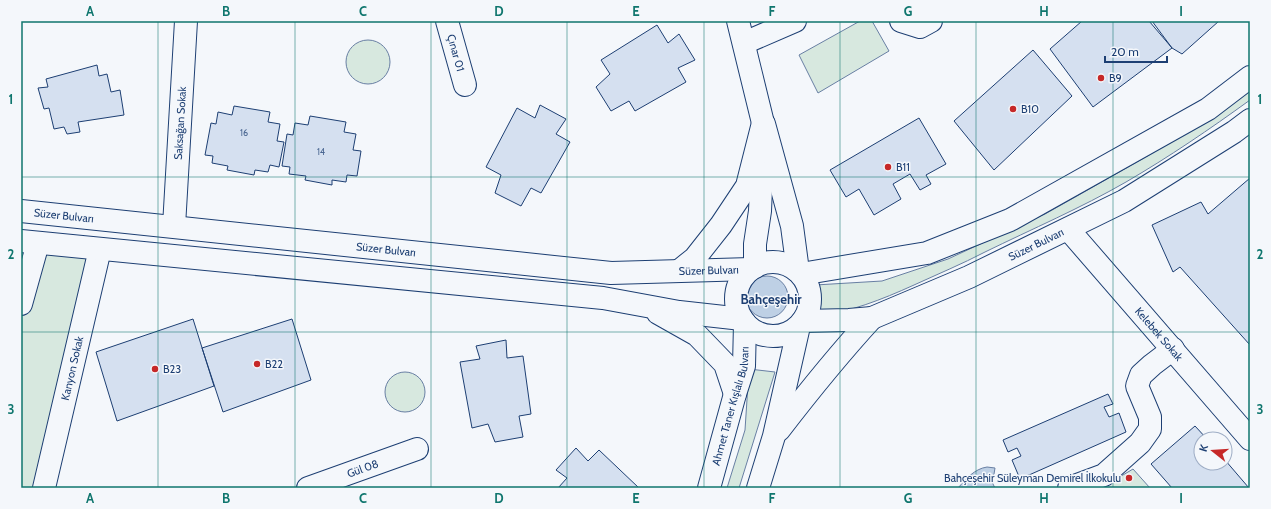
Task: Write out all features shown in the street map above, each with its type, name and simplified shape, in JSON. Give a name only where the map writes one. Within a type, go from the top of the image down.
[{"type":"main road","name":"Saksağan Sokak","points":[[174,226],[186,21]]},
{"type":"main road","name":"Çınar 01","points":[[447,21],[465,85]]},
{"type":"main road","points":[[738,21],[763,123],[792,226],[799,273]]},
{"type":"main road","points":[[744,43],[795,21]]},
{"type":"main road","points":[[901,21],[920,27],[931,21]]},
{"type":"main road","points":[[799,273],[927,253],[1010,220],[1208,110],[1250,77]]},
{"type":"main road","name":"Süzer Bulvarı","points":[[801,323],[872,318],[969,277],[1124,201],[1234,132],[1250,120]]},
{"type":"main road","points":[[753,268],[760,211],[763,123]]},
{"type":"main road","points":[[680,270],[695,258],[721,225],[747,186],[763,123]]},
{"type":"main road","name":"Süzer Bulvarı","points":[[21,211],[611,273],[753,268]]},
{"type":"main road","name":"Kelebek Sokak","points":[[1068,229],[1250,439]]},
{"type":"main road","points":[[21,304],[29,242],[603,298],[646,307],[744,321]]},
{"type":"main road","name":"Kanyon Sokak","points":[[44,488],[100,249]]},
{"type":"main road","points":[[758,488],[774,436],[801,323],[809,308],[811,298],[805,279],[790,266],[780,262],[770,262],[753,268],[744,276],[739,285],[737,305],[744,321],[753,330],[772,336],[782,335],[801,323]]},
{"type":"main road","points":[[646,307],[697,335],[725,364],[735,394]]},
{"type":"main road","points":[[774,436],[818,378],[872,318]]},
{"type":"main road","name":"Ahmet Taner Kışlalı Bulvarı","points":[[709,488],[744,366],[744,321]]},
{"type":"main road","points":[[1069,488],[1104,475],[1140,442],[1150,429],[1150,417],[1137,386],[1141,376],[1152,365],[1173,349]]},
{"type":"main road","name":"Gül 08","points":[[308,488],[417,449]]},
{"type":"shaded area","points":[[860,21],[872,21],[889,51],[818,93],[799,55]]},
{"type":"shaded area","points":[[368,40],[380,44],[386,50],[390,62],[386,74],[380,80],[368,84],[356,80],[350,74],[346,62],[350,50],[356,44]]},
{"type":"shaded area","points":[[1250,87],[1250,100],[1174,153],[1109,192],[968,261],[902,290],[853,309],[814,317],[815,285],[882,281],[948,259],[1045,214],[1149,155]]},
{"type":"shaded area","points":[[38,243],[100,249],[44,488],[21,488],[21,304]]},
{"type":"shaded area","points":[[749,369],[775,372],[739,488],[727,488],[745,430]]},
{"type":"shaded area","points":[[409,372],[416,375],[422,381],[425,392],[424,400],[416,409],[409,412],[401,412],[394,409],[386,400],[385,388],[388,381],[397,373]]},
{"type":"shaded area","name":"Bahçeşehir Süleyman Demirel İlkokulu","points":[[1133,469],[1150,488],[1101,488]]},
{"type":"water","points":[[763,276],[771,276],[782,282],[788,293],[788,301],[782,312],[771,318],[763,318],[752,312],[746,301],[746,293],[752,282]]},
{"type":"water","points":[[987,467],[995,468],[991,480],[995,488],[958,488],[974,472]]},
{"type":"building","name":"B9","points":[[1082,21],[1149,21],[1172,48],[1093,107],[1050,49]]},
{"type":"building","points":[[1152,21],[1219,21],[1182,54],[1172,48]]},
{"type":"building","points":[[657,25],[668,43],[679,34],[695,60],[678,68],[686,82],[635,111],[629,101],[611,111],[596,87],[610,74],[601,60]]},
{"type":"building","name":"B10","points":[[1033,50],[1072,96],[994,170],[954,121]]},
{"type":"building","points":[[97,65],[99,76],[107,74],[111,92],[120,90],[124,115],[78,122],[80,132],[67,134],[64,127],[54,129],[49,108],[44,109],[38,88],[48,87],[46,79]]},
{"type":"building","points":[[540,105],[566,119],[556,134],[570,142],[541,193],[531,188],[521,206],[495,193],[501,175],[486,167],[517,108],[535,118]]},
{"type":"building","points":[[234,106],[270,112],[268,122],[280,124],[277,141],[284,142],[279,167],[270,165],[268,172],[255,170],[254,175],[227,170],[228,166],[212,163],[213,156],[205,155],[211,123],[216,124],[218,112],[232,115]]},
{"type":"building","points":[[310,116],[346,122],[344,132],[356,134],[353,150],[361,151],[357,176],[347,175],[346,182],[332,180],[332,185],[305,180],[306,176],[289,174],[290,167],[282,166],[287,134],[293,135],[295,123],[308,125]]},
{"type":"building","name":"B11","points":[[919,118],[946,164],[926,175],[931,184],[920,190],[910,174],[893,184],[901,199],[874,215],[859,189],[846,197],[830,170]]},
{"type":"building","points":[[1250,178],[1250,345],[1180,267],[1173,272],[1152,225],[1201,202],[1208,214]]},
{"type":"building","name":"B23","points":[[193,319],[214,386],[117,421],[96,352]]},
{"type":"building","name":"B22","points":[[292,319],[311,380],[223,412],[202,348]]},
{"type":"building","points":[[506,340],[507,358],[523,356],[531,414],[519,416],[523,437],[495,442],[488,424],[472,428],[460,362],[480,359],[476,346]]},
{"type":"building","points":[[1108,394],[1113,404],[1104,407],[1109,417],[1119,413],[1126,432],[1020,479],[1012,460],[1021,456],[1017,448],[1008,452],[1003,440]]},
{"type":"building","points":[[1195,426],[1200,431],[1193,431],[1193,471],[1233,471],[1233,469],[1249,488],[1172,488],[1151,464]]},
{"type":"building","points":[[576,448],[588,461],[599,450],[639,488],[558,488],[567,478],[556,470]]},
{"type":"place","name":"B9","points":[[1101,78]]},
{"type":"place","name":"B10","points":[[1013,109]]},
{"type":"place","name":"B11","points":[[888,167]]},
{"type":"place","name":"B22","points":[[257,364]]},
{"type":"place","name":"B23","points":[[155,369]]},
{"type":"place","name":"Bahçeşehir Süleyman Demirel İlkokulu","points":[[1129,478]]},
{"type":"district","name":"Bahçeşehir","points":[[771,299]]}]
